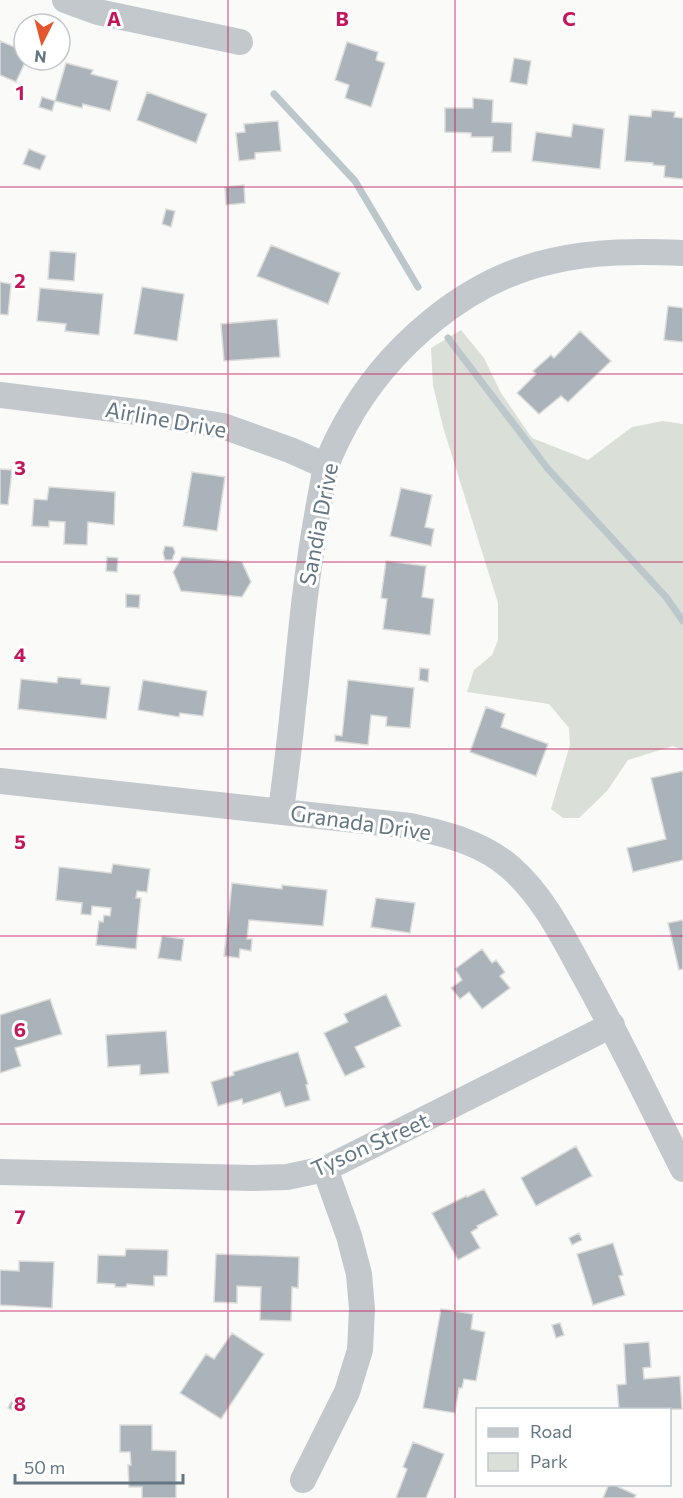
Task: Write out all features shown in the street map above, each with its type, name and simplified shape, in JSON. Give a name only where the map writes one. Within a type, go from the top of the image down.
[{"type":"street","points":[[65,0],[98,12],[240,42]]},
{"type":"street","name":"Sandia Drive","points":[[281,812],[304,598],[326,466],[336,441],[369,387],[395,356],[432,321],[477,291],[523,270],[551,261],[615,252],[683,253]]},
{"type":"street","name":"Airline Drive","points":[[0,395],[145,413],[223,426],[326,466]]},
{"type":"street","name":"Granada Drive","points":[[0,782],[410,826],[446,834],[472,843],[510,867],[542,902],[612,1025],[683,1169]]},
{"type":"street","name":"Tyson Street","points":[[0,1172],[252,1178],[287,1177],[325,1169],[612,1025]]},
{"type":"street","points":[[303,1480],[347,1392],[360,1350],[362,1309],[359,1274],[349,1236],[325,1169]]},
{"type":"green space","points":[[461,330],[484,358],[501,393],[532,438],[588,460],[632,427],[663,421],[683,424],[683,750],[673,746],[628,760],[607,791],[579,818],[563,818],[551,809],[570,745],[569,728],[549,704],[467,692],[474,670],[492,655],[498,640],[498,603],[443,427],[433,385],[431,348]]},
{"type":"building","points":[[0,41],[12,46],[12,72],[21,72],[16,82],[0,75]]},
{"type":"building","points":[[347,42],[378,52],[376,60],[385,63],[371,107],[345,98],[349,85],[335,80]]},
{"type":"building","points":[[514,58],[531,61],[527,85],[510,82]]},
{"type":"building","points":[[72,65],[93,70],[91,74],[118,81],[110,111],[83,104],[82,108],[55,101],[63,72],[72,72]]},
{"type":"building","points":[[147,92],[207,114],[196,143],[137,120]]},
{"type":"building","points":[[42,97],[55,101],[52,111],[39,107]]},
{"type":"building","points":[[473,98],[493,100],[492,122],[512,123],[511,152],[492,152],[493,137],[471,137],[471,133],[445,132],[445,108],[473,108]]},
{"type":"building","points":[[652,110],[675,112],[674,117],[683,118],[683,179],[664,177],[665,166],[625,161],[629,115],[651,117]]},
{"type":"building","points":[[278,121],[281,151],[255,153],[255,159],[239,161],[236,133],[245,132],[244,124]]},
{"type":"building","points":[[573,124],[604,129],[600,169],[532,161],[536,132],[571,137]]},
{"type":"building","points":[[29,149],[46,156],[40,170],[23,164]]},
{"type":"building","points":[[244,185],[245,203],[226,205],[225,187]]},
{"type":"building","points":[[166,209],[175,211],[171,227],[162,224]]},
{"type":"building","points":[[271,245],[340,273],[328,304],[257,276]]},
{"type":"building","points":[[50,251],[76,253],[74,281],[48,279]]},
{"type":"building","points":[[0,282],[11,284],[8,315],[0,314]]},
{"type":"building","points":[[142,287],[184,294],[177,341],[134,334]]},
{"type":"building","points":[[40,288],[103,294],[99,335],[65,331],[66,324],[37,321]]},
{"type":"building","points":[[668,306],[683,308],[683,342],[664,340]]},
{"type":"building","points":[[277,319],[280,357],[224,361],[221,324]]},
{"type":"building","points":[[580,331],[611,361],[568,402],[561,396],[539,414],[517,393],[536,374],[533,371],[551,355],[554,358]]},
{"type":"building","points":[[0,469],[12,470],[8,505],[0,504]]},
{"type":"building","points":[[192,472],[225,477],[217,531],[183,526]]},
{"type":"building","points":[[49,487],[115,492],[114,525],[88,522],[87,545],[64,544],[65,522],[49,521],[49,527],[32,526],[34,499],[47,500]]},
{"type":"building","points":[[401,488],[432,495],[425,527],[434,529],[431,546],[390,536]]},
{"type":"building","points":[[165,546],[173,547],[175,552],[172,560],[165,560],[163,553]]},
{"type":"building","points":[[107,557],[118,558],[117,572],[106,571]]},
{"type":"building","points":[[182,557],[242,562],[251,582],[242,597],[181,591],[173,572]]},
{"type":"building","points":[[386,561],[426,566],[422,597],[434,599],[430,635],[383,629],[387,599],[381,598]]},
{"type":"building","points":[[126,594],[140,595],[139,608],[126,607]]},
{"type":"building","points":[[420,668],[429,669],[428,682],[419,680]]},
{"type":"building","points":[[58,677],[81,679],[81,684],[110,687],[106,719],[18,709],[21,679],[57,683]]},
{"type":"building","points":[[143,680],[207,691],[203,716],[180,713],[179,717],[138,710]]},
{"type":"building","points":[[348,680],[414,688],[410,728],[386,726],[387,717],[371,715],[368,745],[335,741],[335,735],[342,736]]},
{"type":"building","points":[[486,707],[505,714],[501,727],[548,744],[536,776],[470,752]]},
{"type":"building","points":[[683,771],[683,860],[633,872],[627,848],[666,839],[651,778]]},
{"type":"building","points":[[113,864],[150,869],[147,892],[137,891],[136,898],[141,898],[136,949],[96,945],[99,921],[103,922],[104,915],[110,916],[111,908],[92,906],[91,915],[81,914],[82,903],[56,900],[59,867],[111,873]]},
{"type":"building","points":[[232,883],[282,889],[282,885],[327,890],[323,926],[249,920],[247,939],[252,939],[251,951],[240,949],[239,958],[224,956]]},
{"type":"building","points":[[376,898],[415,903],[410,933],[371,927]]},
{"type":"building","points":[[683,920],[683,969],[679,970],[668,923]]},
{"type":"building","points":[[162,936],[184,939],[181,961],[158,958]]},
{"type":"building","points":[[482,949],[492,963],[496,960],[505,972],[500,976],[510,988],[482,1009],[469,992],[460,999],[451,988],[462,980],[455,969]]},
{"type":"building","points":[[386,994],[401,1026],[355,1047],[365,1067],[345,1076],[324,1033],[348,1022],[344,1014]]},
{"type":"building","points":[[50,999],[62,1034],[15,1048],[21,1066],[0,1073],[0,1015]]},
{"type":"building","points":[[166,1031],[169,1073],[140,1075],[140,1065],[108,1067],[106,1035]]},
{"type":"building","points":[[298,1052],[308,1084],[306,1085],[310,1100],[285,1107],[280,1092],[243,1104],[242,1099],[218,1106],[211,1082],[234,1075],[233,1072]]},
{"type":"building","points":[[576,1146],[592,1176],[536,1206],[521,1178]]},
{"type":"building","points":[[484,1189],[498,1215],[477,1226],[478,1228],[471,1232],[480,1248],[458,1260],[432,1213]]},
{"type":"building","points":[[579,1233],[582,1240],[572,1245],[569,1238]]},
{"type":"building","points":[[613,1243],[623,1275],[619,1276],[625,1295],[593,1305],[577,1254]]},
{"type":"building","points":[[126,1249],[168,1250],[167,1276],[154,1276],[154,1286],[127,1284],[126,1287],[115,1287],[115,1284],[97,1283],[98,1255],[125,1256]]},
{"type":"building","points":[[216,1254],[299,1257],[298,1288],[292,1287],[291,1321],[260,1320],[261,1287],[237,1286],[237,1303],[214,1302]]},
{"type":"building","points":[[19,1261],[54,1262],[52,1308],[0,1305],[0,1270],[19,1271]]},
{"type":"building","points":[[441,1309],[473,1314],[471,1329],[485,1332],[476,1381],[464,1379],[462,1388],[459,1388],[455,1413],[423,1408]]},
{"type":"building","points":[[560,1323],[564,1335],[556,1338],[552,1325]]},
{"type":"building","points":[[232,1333],[264,1354],[221,1419],[180,1393],[206,1354],[214,1359]]},
{"type":"building","points":[[649,1342],[651,1367],[643,1368],[644,1379],[680,1376],[682,1409],[619,1408],[617,1385],[626,1384],[624,1344]]},
{"type":"building","points":[[15,1395],[26,1401],[20,1414],[8,1408]]},
{"type":"building","points":[[120,1425],[152,1425],[152,1450],[176,1451],[176,1498],[142,1498],[142,1487],[129,1487],[130,1452],[120,1452]]},
{"type":"building","points":[[413,1442],[444,1454],[426,1498],[396,1498],[407,1469],[403,1467]]},
{"type":"building","points":[[608,1486],[616,1486],[636,1495],[634,1498],[603,1498]]},
{"type":"waterway","points":[[274,94],[355,181],[418,287]]},
{"type":"waterway","points":[[448,338],[548,469],[666,597],[683,621]]}]
